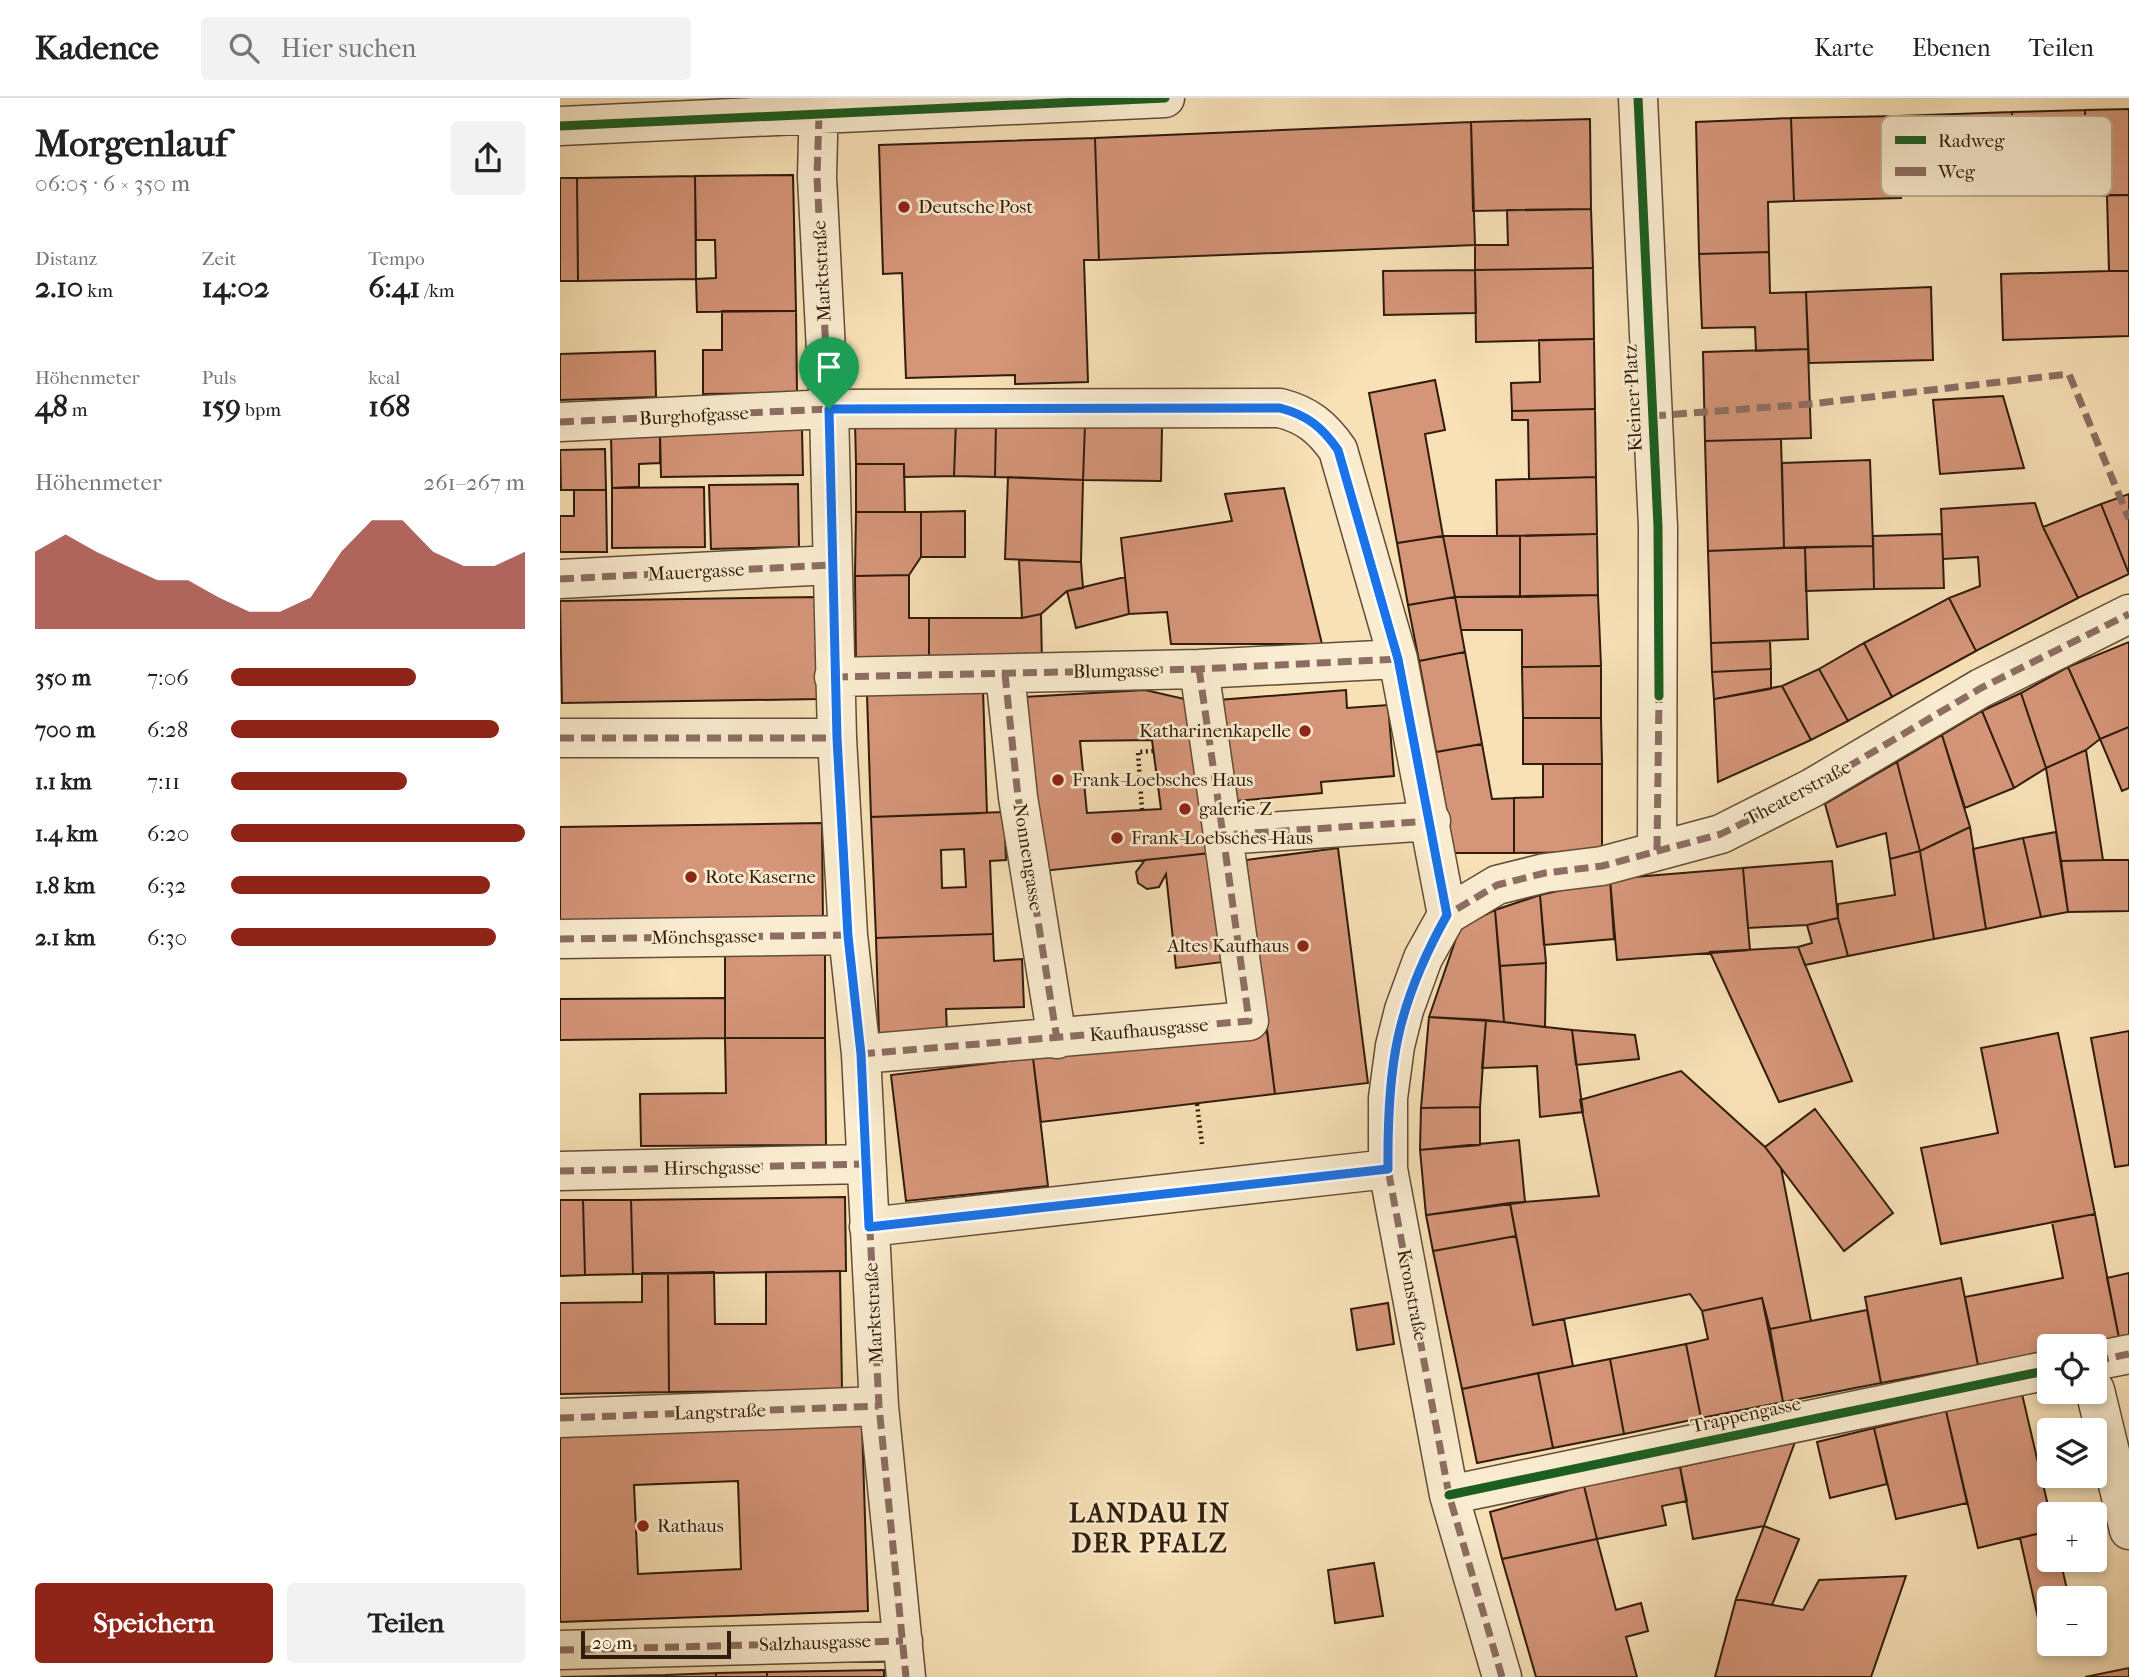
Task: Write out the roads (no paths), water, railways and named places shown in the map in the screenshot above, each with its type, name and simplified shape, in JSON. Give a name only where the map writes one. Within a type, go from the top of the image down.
[{"type":"street","points":[[560,126],[819,106],[1165,98]]},
{"type":"street","name":"Kleiner Platz","points":[[1638,98],[1658,527],[1657,850]]},
{"type":"street","name":"Marktstraße","points":[[819,106],[817,177],[829,409],[837,738],[848,936],[861,1054],[879,1406],[905,1659]]},
{"type":"street","name":"Burghofgasse","points":[[560,422],[829,409],[1280,408],[1299,413],[1315,423],[1338,450],[1398,659],[1447,915]]},
{"type":"street","name":"Mauergasse","points":[[560,579],[831,565]]},
{"type":"street","name":"Theaterstraße","points":[[1447,915],[1497,885],[1545,873],[1602,866],[1721,834],[1812,788],[1981,688],[2129,614]]},
{"type":"street","name":"Blumgasse","points":[[834,677],[1199,670],[1398,659]]},
{"type":"street","name":"Kaufhausgasse","points":[[861,1054],[1249,1021],[1199,670]]},
{"type":"street","name":"Nonnengasse","points":[[1006,674],[1018,797],[1057,1039]]},
{"type":"street","points":[[560,738],[837,738]]},
{"type":"street","points":[[1223,835],[1431,821]]},
{"type":"street","name":"Kronstraße","points":[[1447,915],[1423,958],[1404,1010],[1395,1046],[1388,1098],[1388,1169],[1449,1495],[1502,1677]]},
{"type":"street","name":"Mönchsgasse","points":[[560,939],[848,936]]},
{"type":"street","name":"Hirschgasse","points":[[560,1171],[865,1164]]},
{"type":"street","points":[[869,1227],[1388,1169]]},
{"type":"street","points":[[2107,1359],[2129,1354]]},
{"type":"street","name":"Trappengasse","points":[[1449,1495],[2037,1372]]},
{"type":"street","points":[[2098,1404],[2129,1530]]},
{"type":"street","name":"Langstraße","points":[[560,1418],[879,1406]]},
{"type":"street","name":"Salzhausgasse","points":[[560,1650],[905,1659]]},
{"type":"place","name":"Deutsche Post","points":[[904,207]]},
{"type":"place","name":"Katharinenkapelle","points":[[1305,731]]},
{"type":"place","name":"Frank-Loebsches Haus","points":[[1058,780]]},
{"type":"place","name":"galerie Z","points":[[1185,809]]},
{"type":"place","name":"Frank-Loebsches-Haus","points":[[1117,838]]},
{"type":"place","name":"Rote Kaserne","points":[[691,877]]},
{"type":"place","name":"Altes Kaufhaus","points":[[1303,946]]},
{"type":"place","name":"Rathaus","points":[[643,1526]]},
{"type":"district","name":"LANDAU IN DER PFALZ","points":[[1150,1528]]}]
